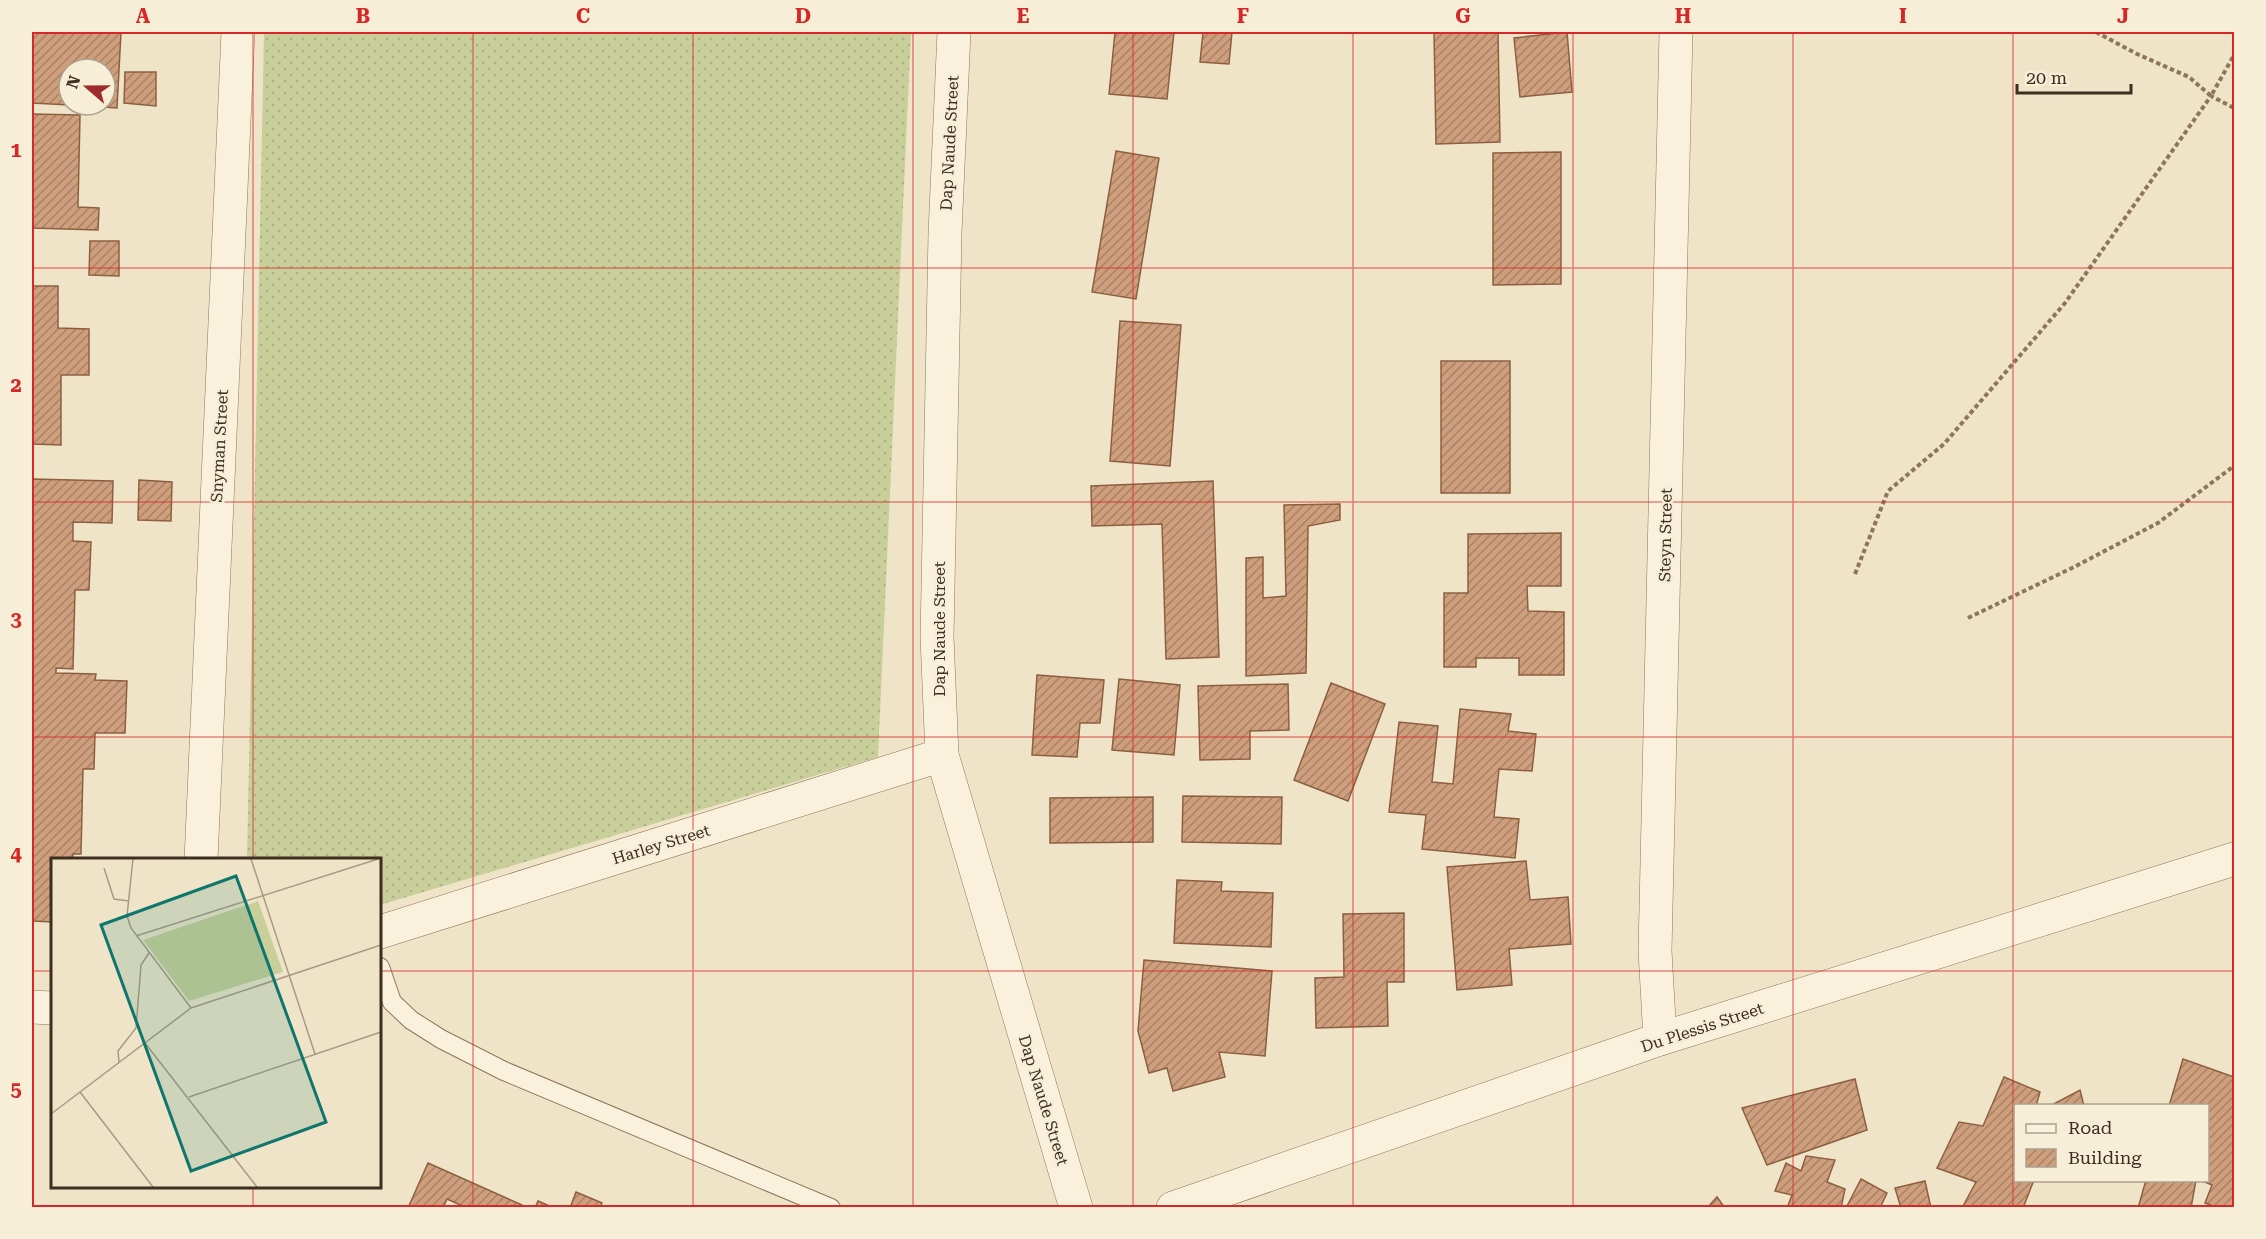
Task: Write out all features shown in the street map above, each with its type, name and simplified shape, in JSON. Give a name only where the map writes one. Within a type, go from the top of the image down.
[{"type":"street","name":"Snyman Street","points":[[201,858],[238,32]]},
{"type":"street","name":"Dap Naude Street","points":[[954,32],[945,233],[937,625],[942,755],[1076,1208]]},
{"type":"street","name":"Steyn Street","points":[[1660,1039],[1655,951],[1676,32]]},
{"type":"street","name":"Harley Street","points":[[381,932],[942,755]]},
{"type":"street","name":"Du Plessis Street","points":[[1173,1208],[1660,1039],[2235,859]]},
{"type":"street","points":[[32,1007],[51,1008]]},
{"type":"lane","points":[[381,970],[392,1002],[411,1020],[441,1039],[504,1071],[831,1208]]},
{"type":"path","points":[[2096,32],[2137,54],[2189,77],[2211,96],[2235,108]]},
{"type":"path","points":[[1855,574],[1888,491],[1944,444],[2065,303],[2211,96],[2235,55]]},
{"type":"path","points":[[1968,618],[2158,523],[2235,466]]},
{"type":"green space","points":[[264,32],[911,32],[878,757],[381,905],[381,858],[247,858]]},
{"type":"building","points":[[32,32],[121,32],[117,108],[117,57],[57,57],[57,104],[32,103]]},
{"type":"building","points":[[1115,32],[1174,32],[1167,99],[1109,94]]},
{"type":"building","points":[[1203,32],[1232,32],[1229,64],[1200,62]]},
{"type":"building","points":[[1434,32],[1498,32],[1500,142],[1436,144]]},
{"type":"building","points":[[1567,32],[1572,92],[1520,97],[1514,38]]},
{"type":"building","points":[[125,72],[156,72],[156,106],[124,103]]},
{"type":"building","points":[[32,114],[80,117],[78,207],[99,208],[98,230],[32,228]]},
{"type":"building","points":[[1116,151],[1159,158],[1136,299],[1092,292]]},
{"type":"building","points":[[1561,152],[1561,284],[1493,285],[1493,153]]},
{"type":"building","points":[[90,241],[119,241],[119,276],[89,275]]},
{"type":"building","points":[[32,286],[58,286],[58,328],[89,329],[89,375],[61,375],[61,445],[32,444]]},
{"type":"building","points":[[1120,321],[1181,325],[1170,466],[1110,461]]},
{"type":"building","points":[[1441,361],[1510,361],[1510,493],[1441,493]]},
{"type":"building","points":[[32,479],[113,481],[112,523],[73,522],[73,541],[91,542],[89,590],[75,590],[73,669],[56,668],[56,673],[96,674],[95,680],[127,681],[125,733],[95,733],[94,769],[83,769],[81,854],[73,854],[72,858],[51,858],[51,922],[33,921]]},
{"type":"building","points":[[139,480],[172,482],[171,521],[138,520]]},
{"type":"building","points":[[1213,481],[1219,657],[1166,659],[1162,524],[1092,526],[1091,486]]},
{"type":"building","points":[[1340,504],[1340,520],[1308,526],[1306,673],[1246,676],[1246,558],[1263,557],[1263,598],[1286,596],[1284,505]]},
{"type":"building","points":[[1561,533],[1561,586],[1527,586],[1528,611],[1564,612],[1564,675],[1519,675],[1519,658],[1476,658],[1476,667],[1444,667],[1444,593],[1468,593],[1468,534]]},
{"type":"building","points":[[1037,675],[1104,680],[1100,723],[1080,723],[1077,757],[1032,755]]},
{"type":"building","points":[[1119,679],[1180,685],[1174,755],[1112,750]]},
{"type":"building","points":[[1331,683],[1385,704],[1348,801],[1294,780]]},
{"type":"building","points":[[1288,684],[1289,730],[1250,731],[1250,759],[1200,760],[1198,686]]},
{"type":"building","points":[[1460,709],[1511,714],[1508,731],[1536,734],[1532,771],[1499,769],[1494,817],[1519,819],[1515,858],[1422,849],[1426,815],[1389,812],[1399,722],[1438,726],[1432,782],[1453,784]]},
{"type":"building","points":[[1183,796],[1282,797],[1281,844],[1182,842]]},
{"type":"building","points":[[1153,797],[1153,842],[1050,843],[1050,798]]},
{"type":"building","points":[[1526,861],[1530,900],[1568,897],[1571,944],[1509,949],[1512,985],[1457,990],[1447,867]]},
{"type":"building","points":[[1177,880],[1222,882],[1221,891],[1273,893],[1271,947],[1174,943]]},
{"type":"building","points":[[1404,913],[1404,982],[1387,982],[1388,1026],[1316,1028],[1315,978],[1344,977],[1343,914]]},
{"type":"building","points":[[1144,960],[1272,971],[1265,1056],[1219,1052],[1225,1077],[1173,1091],[1167,1068],[1149,1073],[1138,1031]]},
{"type":"building","points":[[2183,1059],[2234,1077],[2234,1202],[2232,1208],[2218,1208],[2205,1203],[2212,1185],[2205,1182],[2209,1182],[2209,1104],[2170,1104]]},
{"type":"building","points":[[2004,1077],[2040,1092],[2037,1104],[2014,1104],[2014,1182],[2033,1182],[2023,1208],[1962,1208],[1976,1182],[1937,1168],[1959,1122],[1983,1126]]},
{"type":"building","points":[[1855,1079],[1867,1130],[1767,1165],[1742,1108]]},
{"type":"building","points":[[2080,1090],[2084,1104],[2054,1104]]},
{"type":"building","points":[[1806,1156],[1835,1160],[1827,1182],[1845,1189],[1841,1208],[1787,1208],[1792,1195],[1775,1191],[1786,1163],[1801,1171]]},
{"type":"building","points":[[428,1163],[522,1205],[521,1208],[467,1208],[447,1199],[443,1208],[408,1208]]},
{"type":"building","points":[[1861,1179],[1887,1193],[1880,1208],[1846,1208]]},
{"type":"building","points":[[1925,1181],[1931,1208],[1901,1208],[1895,1188]]},
{"type":"building","points":[[2145,1182],[2196,1182],[2191,1208],[2138,1208]]},
{"type":"building","points":[[576,1192],[602,1203],[600,1208],[570,1208]]},
{"type":"building","points":[[1717,1197],[1725,1208],[1707,1208]]},
{"type":"building","points":[[538,1201],[554,1208],[535,1208]]}]
